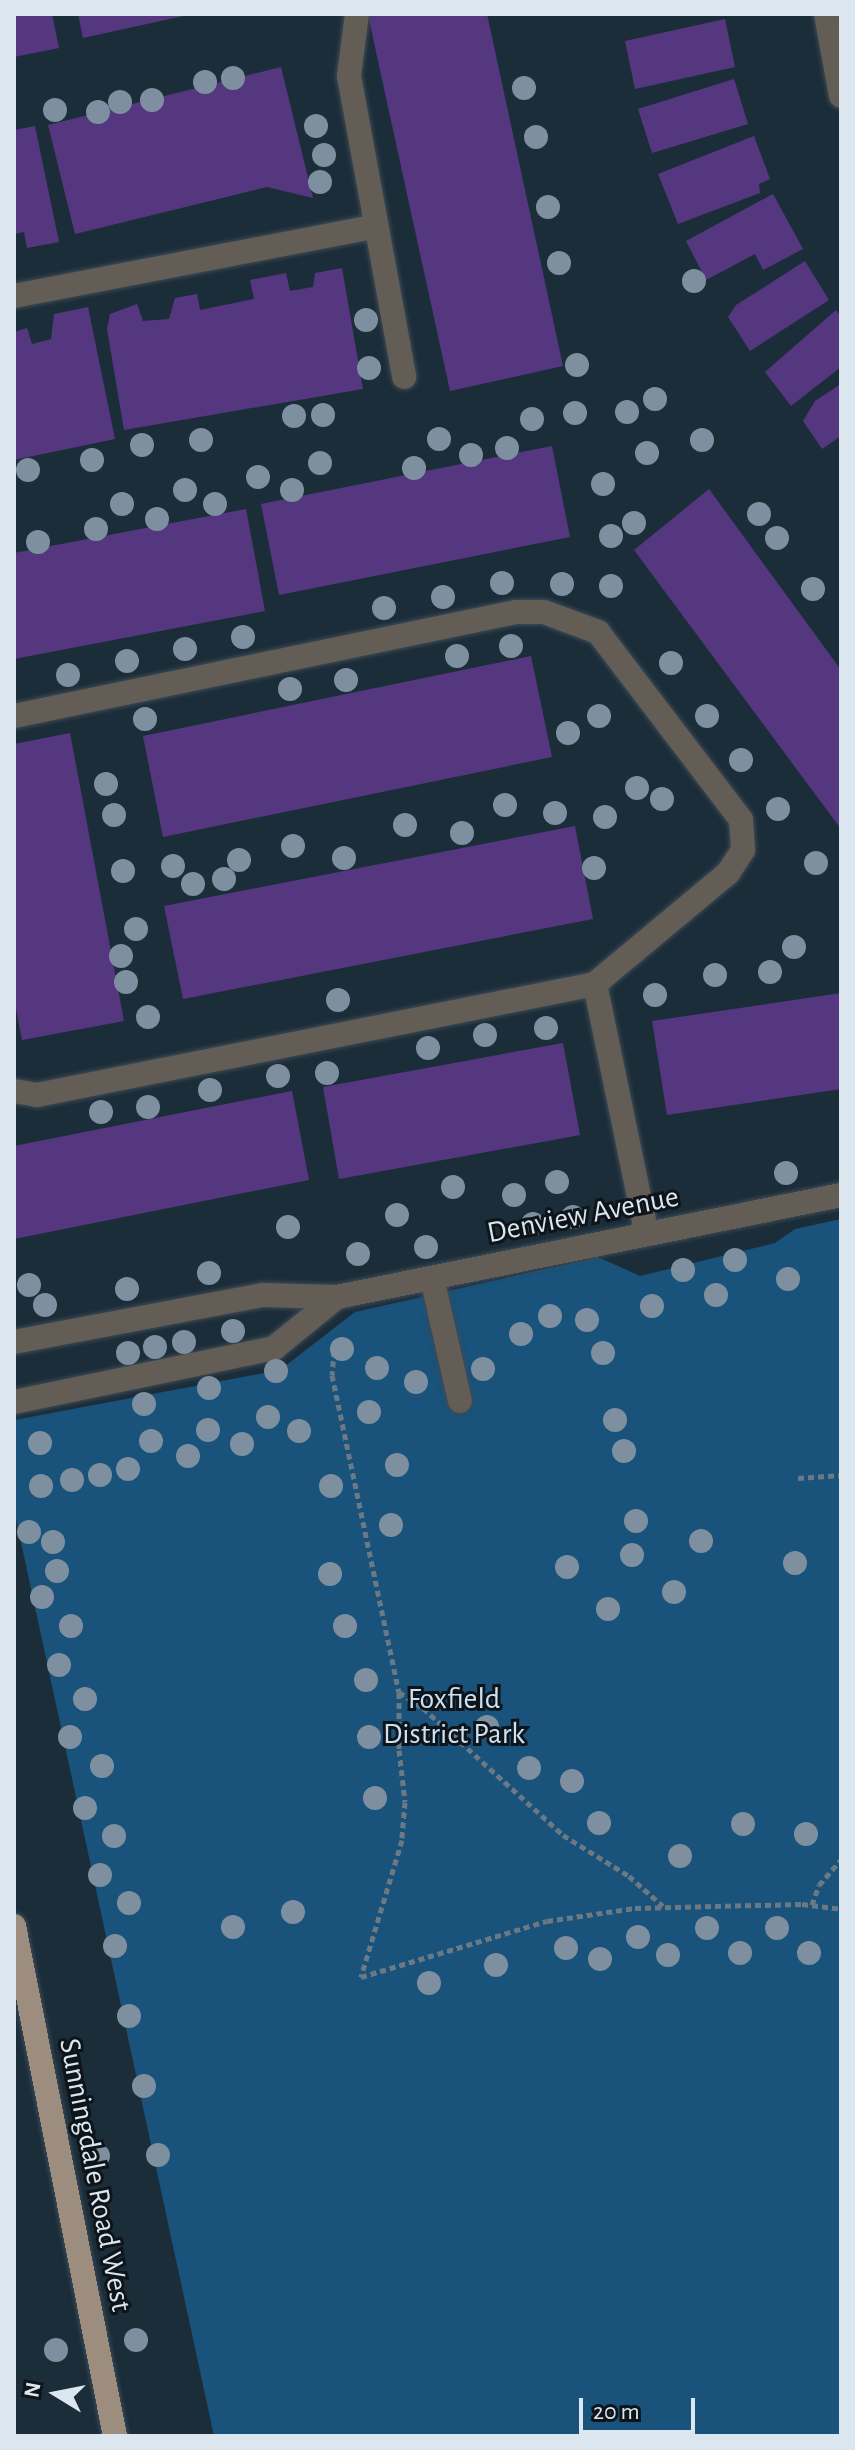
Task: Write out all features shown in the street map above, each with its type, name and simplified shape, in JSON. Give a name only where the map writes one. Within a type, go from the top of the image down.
[{"type":"main road","name":"Sunningdale Road West","points":[[14,1926],[115,2436]]},
{"type":"street","points":[[357,14],[349,76],[404,377]]},
{"type":"street","points":[[826,14],[841,96]]},
{"type":"street","points":[[14,296],[376,226]]},
{"type":"street","points":[[14,716],[516,612],[544,612],[572,619],[598,632],[741,820],[743,850],[728,873],[595,984],[37,1095],[14,1091]]},
{"type":"street","points":[[595,984],[647,1234]]},
{"type":"street","name":"Denview Avenue","points":[[14,1342],[263,1295],[337,1297],[841,1195]]},
{"type":"street","points":[[432,1278],[460,1401]]},
{"type":"street","name":"Denview Avenue","points":[[14,1402],[274,1348],[337,1297]]},
{"type":"path","points":[[337,1297],[332,1375],[399,1692],[399,1750],[405,1802],[402,1840],[361,1977],[547,1921],[664,1906],[812,1905],[841,1909]]},
{"type":"path","points":[[798,1478],[841,1475]]},
{"type":"path","points":[[399,1692],[423,1708],[563,1835],[629,1876],[664,1906]]},
{"type":"path","points":[[812,1905],[819,1885],[841,1860]]},
{"type":"green space","name":"Foxfield District Park","points":[[841,1219],[841,2436],[214,2436],[14,1510],[14,1420],[280,1370],[355,1312],[598,1257],[640,1276],[775,1243],[795,1229]]},
{"type":"building","points":[[14,14],[52,14],[59,48],[14,57]]},
{"type":"building","points":[[78,14],[188,14],[188,15],[83,38]]},
{"type":"building","points":[[487,14],[563,366],[450,391],[368,15]]},
{"type":"building","points":[[725,19],[735,67],[635,89],[625,41]]},
{"type":"building","points":[[281,67],[313,198],[267,187],[75,234],[48,125]]},
{"type":"building","points":[[734,79],[748,124],[652,153],[638,109]]},
{"type":"building","points":[[35,126],[59,242],[27,248],[24,232],[14,234],[14,130]]},
{"type":"building","points":[[754,136],[770,179],[759,184],[760,193],[678,224],[658,174]]},
{"type":"building","points":[[773,194],[803,249],[763,270],[755,254],[706,280],[686,241]]},
{"type":"building","points":[[805,261],[829,300],[750,351],[728,317],[736,305]]},
{"type":"building","points":[[342,268],[363,389],[124,430],[107,329],[110,314],[137,304],[143,321],[169,319],[175,298],[197,294],[200,310],[254,299],[250,280],[286,273],[290,291],[313,287],[315,273]]},
{"type":"building","points":[[88,307],[115,439],[14,460],[14,332],[27,328],[32,344],[51,339],[54,314]]},
{"type":"building","points":[[836,310],[841,317],[841,367],[791,406],[765,372]]},
{"type":"building","points":[[841,384],[841,436],[822,449],[803,421],[815,401]]},
{"type":"building","points":[[552,446],[570,537],[279,595],[261,504]]},
{"type":"building","points":[[709,489],[841,670],[841,829],[634,550]]},
{"type":"building","points":[[246,509],[265,611],[14,659],[14,553]]},
{"type":"building","points":[[531,656],[552,757],[163,837],[143,736]]},
{"type":"building","points":[[70,733],[124,1021],[22,1040],[14,998],[14,744]]},
{"type":"building","points":[[575,826],[593,919],[183,999],[164,906]]},
{"type":"building","points":[[841,993],[841,1089],[667,1115],[652,1021]]},
{"type":"building","points":[[563,1043],[580,1135],[339,1179],[323,1087]]},
{"type":"building","points":[[292,1091],[309,1180],[14,1239],[14,1146]]}]
